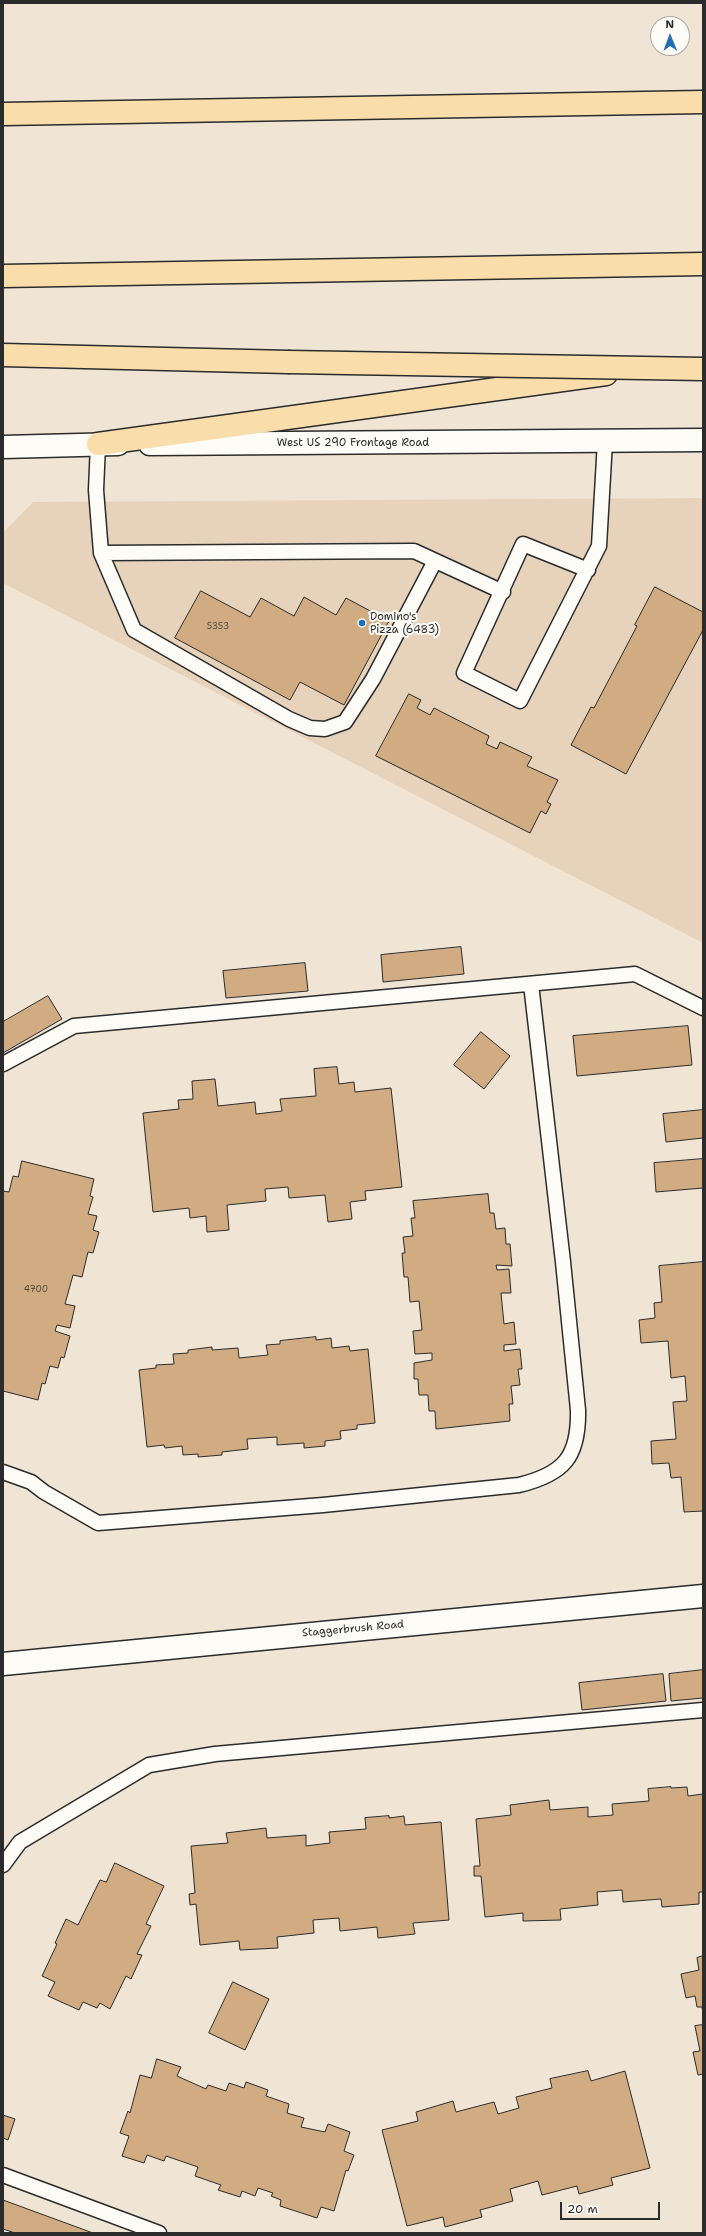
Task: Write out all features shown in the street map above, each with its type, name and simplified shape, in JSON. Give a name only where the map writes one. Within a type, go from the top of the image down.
[{"type":"highway","points":[[3,114],[703,102]]},
{"type":"highway","points":[[3,276],[703,264]]},
{"type":"highway","points":[[3,355],[288,362],[703,369]]},
{"type":"highway","points":[[98,444],[703,360]]},
{"type":"main road","name":"West US 290 Frontage Road","points":[[3,446],[703,440]]},
{"type":"main road","name":"Staggerbrush Road","points":[[3,1664],[703,1596]]},
{"type":"lane","points":[[588,570],[524,544],[503,592],[464,673],[520,702],[588,570],[599,546],[605,441]]},
{"type":"lane","points":[[98,444],[96,490],[101,553],[134,630],[289,719],[310,728],[325,729],[345,722],[373,679],[435,561]]},
{"type":"lane","points":[[101,553],[414,551],[503,592]]},
{"type":"lane","points":[[3,1064],[74,1026],[635,974],[703,1008]]},
{"type":"lane","points":[[3,1472],[31,1482],[44,1492],[98,1523],[323,1506],[519,1486],[542,1480],[558,1471],[575,1443],[578,1430],[578,1410],[563,1262],[531,984]]},
{"type":"lane","points":[[3,1865],[20,1842],[149,1765],[216,1754],[703,1710]]},
{"type":"lane","points":[[3,2175],[159,2233]]},
{"type":"shaded area","points":[[703,498],[703,943],[3,583],[3,533],[33,502]]},
{"type":"building","points":[[655,587],[703,612],[703,630],[626,774],[571,745],[591,707],[594,708],[637,626],[635,625]]},
{"type":"building","points":[[201,591],[250,617],[261,598],[294,616],[304,597],[336,615],[346,598],[389,621],[344,705],[300,682],[290,700],[175,638]]},
{"type":"building","points":[[409,694],[421,700],[417,708],[430,715],[434,708],[489,736],[486,744],[497,749],[500,742],[532,757],[527,766],[558,780],[547,802],[551,804],[546,814],[541,811],[530,833],[376,756]]},
{"type":"building","points":[[461,947],[464,974],[383,982],[381,955]]},
{"type":"building","points":[[305,963],[308,991],[226,998],[223,971]]},
{"type":"building","points":[[48,996],[62,1019],[3,1053],[3,1022]]},
{"type":"building","points":[[688,1026],[692,1065],[577,1076],[573,1036]]},
{"type":"building","points":[[481,1032],[510,1056],[484,1089],[454,1065]]},
{"type":"building","points":[[337,1067],[339,1084],[354,1082],[355,1092],[391,1088],[402,1187],[365,1191],[366,1200],[350,1202],[352,1219],[328,1222],[325,1195],[289,1198],[288,1187],[265,1189],[266,1201],[227,1205],[229,1230],[207,1232],[206,1216],[190,1218],[189,1208],[153,1212],[143,1113],[179,1109],[178,1100],[193,1099],[192,1081],[215,1079],[218,1106],[255,1102],[256,1114],[282,1111],[280,1099],[316,1096],[314,1069]]},
{"type":"building","points":[[703,1110],[703,1138],[666,1142],[663,1114]]},
{"type":"building","points":[[703,1159],[703,1188],[656,1192],[654,1163]]},
{"type":"building","points":[[22,1161],[94,1179],[90,1196],[93,1197],[88,1214],[97,1216],[93,1230],[99,1232],[93,1253],[88,1252],[82,1277],[73,1275],[65,1304],[75,1306],[70,1328],[57,1325],[55,1331],[70,1336],[64,1358],[61,1357],[58,1368],[50,1366],[45,1384],[42,1383],[38,1400],[3,1391],[3,1191],[9,1192],[13,1176],[18,1177]]},
{"type":"building","points":[[488,1194],[490,1213],[494,1213],[496,1229],[505,1228],[506,1244],[510,1244],[512,1266],[496,1265],[497,1270],[509,1269],[511,1293],[501,1293],[504,1324],[514,1322],[516,1344],[504,1345],[504,1351],[520,1349],[522,1369],[518,1369],[520,1385],[511,1386],[513,1404],[509,1404],[510,1421],[436,1429],[435,1411],[429,1411],[428,1395],[419,1395],[418,1379],[414,1379],[414,1363],[432,1360],[432,1353],[415,1354],[413,1331],[422,1330],[419,1301],[410,1302],[408,1277],[404,1277],[402,1253],[405,1253],[403,1237],[413,1236],[411,1218],[415,1218],[413,1201]]},
{"type":"building","points":[[703,1262],[703,1511],[684,1512],[681,1477],[671,1478],[669,1463],[652,1464],[651,1441],[676,1439],[673,1402],[687,1401],[685,1376],[671,1378],[668,1341],[641,1343],[639,1320],[655,1318],[654,1303],[662,1302],[659,1266]]},
{"type":"building","points":[[316,1337],[316,1340],[331,1338],[332,1348],[349,1346],[350,1351],[368,1349],[375,1423],[357,1425],[357,1429],[340,1431],[341,1439],[325,1441],[325,1446],[304,1448],[304,1443],[277,1445],[277,1437],[247,1439],[248,1449],[222,1452],[222,1455],[198,1457],[198,1454],[183,1455],[182,1446],[165,1448],[164,1445],[147,1447],[139,1370],[156,1368],[156,1365],[174,1364],[173,1354],[188,1353],[188,1350],[212,1347],[212,1350],[238,1348],[239,1358],[268,1355],[266,1345],[280,1344],[280,1341]]},
{"type":"building","points":[[703,1670],[703,1698],[671,1701],[669,1674]]},
{"type":"building","points":[[663,1674],[666,1701],[582,1710],[579,1683]]},
{"type":"building","points":[[687,1787],[688,1796],[703,1794],[703,1892],[699,1892],[699,1904],[662,1907],[661,1899],[623,1902],[622,1890],[597,1892],[598,1905],[560,1909],[561,1920],[523,1921],[523,1913],[485,1917],[481,1876],[474,1876],[474,1866],[480,1866],[476,1819],[511,1815],[510,1805],[549,1800],[550,1810],[588,1807],[588,1817],[613,1815],[612,1804],[649,1801],[648,1789]]},
{"type":"building","points":[[389,1816],[389,1818],[404,1816],[405,1825],[441,1822],[449,1920],[413,1923],[415,1934],[378,1938],[377,1927],[340,1931],[339,1918],[313,1920],[314,1933],[277,1937],[278,1948],[240,1950],[239,1941],[200,1945],[196,1904],[190,1905],[189,1894],[195,1893],[191,1846],[228,1843],[226,1833],[266,1828],[267,1838],[306,1835],[306,1846],[330,1843],[329,1832],[366,1829],[365,1818]]},
{"type":"building","points":[[115,1863],[164,1886],[146,1924],[151,1926],[137,1954],[142,1955],[131,1979],[126,1976],[110,2009],[100,2003],[97,2008],[83,2002],[79,2010],[48,1996],[55,1982],[42,1976],[57,1944],[55,1943],[66,1919],[78,1925],[100,1880],[106,1882]]},
{"type":"building","points":[[703,1956],[703,2013],[702,2007],[697,2007],[695,1996],[686,1998],[681,1974],[699,1970],[697,1958]]},
{"type":"building","points":[[233,1982],[269,1999],[245,2050],[209,2033]]},
{"type":"building","points":[[703,2025],[703,2074],[698,2075],[693,2052],[700,2051],[695,2026]]},
{"type":"building","points":[[157,2059],[181,2067],[177,2076],[206,2089],[208,2085],[226,2091],[229,2083],[244,2088],[246,2082],[268,2090],[266,2096],[289,2104],[287,2113],[304,2118],[301,2127],[325,2132],[328,2124],[350,2132],[344,2151],[354,2155],[348,2171],[346,2170],[334,2211],[321,2207],[317,2218],[280,2206],[281,2200],[271,2196],[273,2193],[258,2188],[255,2196],[242,2191],[240,2197],[218,2190],[221,2185],[195,2176],[198,2167],[166,2156],[164,2161],[147,2155],[144,2163],[122,2156],[129,2136],[120,2133],[128,2111],[130,2113],[140,2075],[151,2078]]},
{"type":"building","points":[[588,2071],[591,2081],[625,2071],[650,2168],[611,2178],[613,2185],[579,2194],[577,2186],[542,2195],[538,2181],[510,2189],[513,2201],[480,2210],[482,2217],[445,2227],[443,2217],[407,2226],[382,2130],[418,2121],[416,2112],[453,2101],[456,2112],[494,2102],[498,2114],[519,2108],[516,2097],[552,2088],[550,2079]]},
{"type":"building","points":[[3,2115],[15,2119],[8,2140],[3,2138]]},
{"type":"building","points":[[3,2200],[93,2233],[15,2233],[3,2229]]},
{"type":"place","name":"Domino's Pizza (6483)","points":[[362,623]]}]
